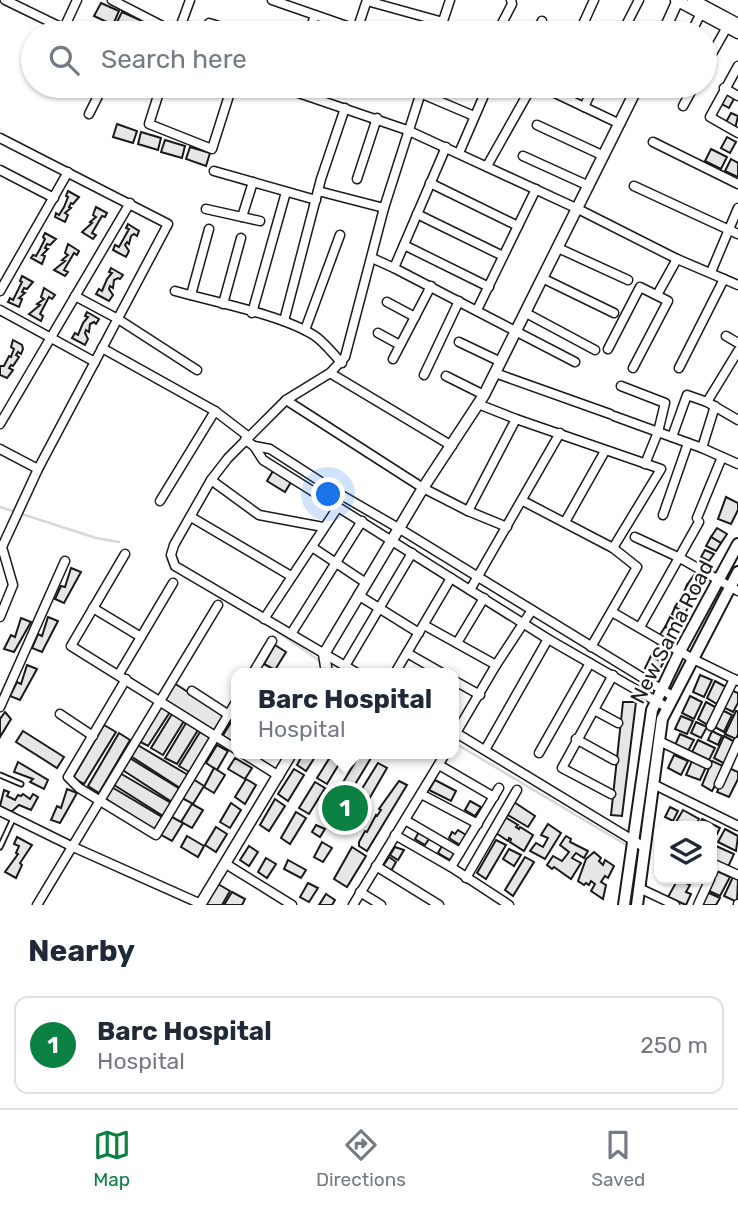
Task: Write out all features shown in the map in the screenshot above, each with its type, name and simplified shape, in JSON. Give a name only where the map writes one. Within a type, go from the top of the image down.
[{"type":"main road","name":"New Sama Road","points":[[624,905],[650,717],[680,651],[738,544]]},
{"type":"main road","name":"New Sama Road","points":[[637,905],[662,719],[734,589],[738,572]]},
{"type":"street","points":[[5,0],[48,21]]},
{"type":"street","points":[[68,21],[77,0]]},
{"type":"street","points":[[112,0],[153,21]]},
{"type":"street","points":[[182,21],[190,0]]},
{"type":"street","points":[[272,0],[332,21]]},
{"type":"street","points":[[360,21],[367,0],[440,21]]},
{"type":"street","points":[[443,21],[450,0]]},
{"type":"street","points":[[503,21],[512,4],[511,0]]},
{"type":"street","points":[[584,21],[594,0]]},
{"type":"street","points":[[628,21],[639,0]]},
{"type":"street","points":[[668,21],[678,0],[716,21]]},
{"type":"street","points":[[693,0],[738,24]]},
{"type":"street","points":[[697,21],[701,13]]},
{"type":"street","points":[[313,21],[315,15]]},
{"type":"street","points":[[717,22],[738,33]]},
{"type":"street","points":[[717,45],[727,27]]},
{"type":"street","points":[[738,66],[710,117],[738,133]]},
{"type":"street","points":[[724,88],[738,96]]},
{"type":"street","points":[[89,114],[97,98]]},
{"type":"street","points":[[157,98],[149,124],[212,149],[228,98]]},
{"type":"street","points":[[319,98],[377,118],[446,147],[677,259],[738,285]]},
{"type":"street","points":[[348,668],[323,656],[291,634],[175,566],[171,555],[211,480],[247,438],[286,400],[342,363],[349,348],[384,208],[418,98]]},
{"type":"street","points":[[437,98],[474,116]]},
{"type":"street","points":[[459,153],[481,98]]},
{"type":"street","points":[[487,166],[525,98]]},
{"type":"street","points":[[568,98],[620,124]]},
{"type":"street","points":[[584,107],[588,98]]},
{"type":"street","points":[[326,668],[323,656],[495,373],[632,98]]},
{"type":"street","points":[[682,106],[687,98]]},
{"type":"street","points":[[284,321],[318,191],[345,108]]},
{"type":"street","points":[[357,179],[377,118]]},
{"type":"street","points":[[537,125],[604,156]]},
{"type":"street","points":[[0,138],[168,224],[38,469],[2,547],[13,585],[0,617]]},
{"type":"street","points":[[653,142],[738,184]]},
{"type":"street","points":[[394,268],[446,147]]},
{"type":"street","points":[[523,156],[589,186]]},
{"type":"street","points":[[0,170],[54,198]]},
{"type":"street","points":[[214,171],[316,200]]},
{"type":"street","points":[[0,291],[4,275],[68,172]]},
{"type":"street","points":[[242,218],[253,183]]},
{"type":"street","points":[[430,183],[518,226]]},
{"type":"street","points":[[634,186],[734,232]]},
{"type":"street","points":[[477,310],[536,189]]},
{"type":"street","points":[[318,191],[384,208]]},
{"type":"street","points":[[252,313],[286,192]]},
{"type":"street","points":[[0,424],[130,203]]},
{"type":"street","points":[[711,272],[734,232],[738,208]]},
{"type":"street","points":[[206,209],[260,221]]},
{"type":"street","points":[[417,214],[503,256]]},
{"type":"street","points":[[191,295],[209,229]]},
{"type":"street","points":[[305,330],[340,235]]},
{"type":"street","points":[[223,304],[241,238]]},
{"type":"street","points":[[404,245],[488,287]]},
{"type":"street","points":[[558,248],[628,280]]},
{"type":"street","points":[[372,258],[575,362]]},
{"type":"street","points":[[657,295],[677,259]]},
{"type":"street","points":[[542,278],[614,313]]},
{"type":"street","points":[[679,368],[724,279]]},
{"type":"street","points":[[393,359],[431,286]]},
{"type":"street","points":[[608,349],[640,287],[668,301],[633,368]]},
{"type":"street","points":[[175,291],[284,321],[305,330],[318,338],[342,363]]},
{"type":"street","points":[[75,296],[118,319],[197,370]]},
{"type":"street","points":[[424,375],[459,301]]},
{"type":"street","points":[[387,302],[415,317]]},
{"type":"street","points":[[0,310],[94,362]]},
{"type":"street","points":[[526,313],[595,350]]},
{"type":"street","points":[[378,333],[400,345]]},
{"type":"street","points":[[726,335],[738,343]]},
{"type":"street","points":[[460,342],[500,362]]},
{"type":"street","points":[[102,348],[215,411],[247,438],[262,460],[548,639],[668,708]]},
{"type":"street","points":[[707,402],[738,351]]},
{"type":"street","points":[[330,373],[452,446]]},
{"type":"street","points":[[495,373],[702,448],[738,464]]},
{"type":"street","points":[[446,376],[516,419],[661,469],[613,548]]},
{"type":"street","points":[[621,386],[665,403],[658,432],[645,464]]},
{"type":"street","points":[[672,438],[687,395],[707,402],[738,420]]},
{"type":"street","points":[[286,400],[423,488],[507,527]]},
{"type":"street","points":[[702,448],[715,407]]},
{"type":"street","points":[[160,501],[215,411]]},
{"type":"street","points":[[468,510],[516,419]]},
{"type":"street","points":[[470,590],[560,433]]},
{"type":"street","points":[[663,514],[688,443]]},
{"type":"street","points":[[254,446],[270,449],[674,697]]},
{"type":"street","points":[[0,449],[38,469]]},
{"type":"street","points":[[565,522],[605,451]]},
{"type":"street","points":[[640,628],[680,558],[722,457]]},
{"type":"street","points":[[211,480],[259,515],[323,527]]},
{"type":"street","points":[[523,501],[613,548],[637,567],[591,647]]},
{"type":"street","points":[[264,619],[338,507]]},
{"type":"street","points":[[191,517],[291,576]]},
{"type":"street","points":[[291,634],[362,521]]},
{"type":"street","points":[[635,537],[680,558],[734,589]]},
{"type":"street","points":[[312,547],[366,583]]},
{"type":"street","points":[[125,554],[71,646],[123,676],[231,746]]},
{"type":"street","points":[[345,666],[412,554]]},
{"type":"street","points":[[0,707],[65,561]]},
{"type":"street","points":[[398,668],[451,578]]},
{"type":"street","points":[[173,583],[141,637],[93,736],[68,777],[79,788],[156,835],[231,711]]},
{"type":"street","points":[[358,596],[421,629],[457,643],[496,665]]},
{"type":"street","points":[[457,643],[484,598]]},
{"type":"street","points":[[37,905],[218,605]]},
{"type":"street","points":[[93,608],[141,637]]},
{"type":"street","points":[[459,729],[532,610]]},
{"type":"street","points":[[612,612],[693,659],[736,680],[711,726]]},
{"type":"street","points":[[485,750],[548,639]]},
{"type":"street","points":[[256,668],[272,641]]},
{"type":"street","points":[[407,653],[433,668]]},
{"type":"street","points":[[539,753],[590,663]]},
{"type":"street","points":[[611,794],[562,768],[612,675]]},
{"type":"street","points":[[459,683],[480,695]]},
{"type":"street","points":[[192,691],[229,715]]},
{"type":"street","points":[[594,710],[618,723]]},
{"type":"street","points":[[60,714],[93,736]]},
{"type":"street","points":[[459,737],[485,750],[644,847]]},
{"type":"street","points":[[576,739],[614,760]]},
{"type":"street","points":[[659,741],[707,764]]},
{"type":"street","points":[[719,784],[738,742]]},
{"type":"street","points":[[252,759],[279,776]]},
{"type":"street","points":[[0,811],[201,904],[288,759]]},
{"type":"street","points":[[353,905],[442,759]]},
{"type":"street","points":[[439,765],[494,797]]},
{"type":"street","points":[[653,784],[738,826]]},
{"type":"street","points":[[451,867],[499,788]]},
{"type":"street","points":[[467,878],[517,790]]},
{"type":"street","points":[[421,794],[478,824]]},
{"type":"street","points":[[405,820],[460,852]]},
{"type":"street","points":[[395,835],[509,905]]},
{"type":"street","points":[[226,864],[292,905]]},
{"type":"street","points":[[717,865],[738,875]]},
{"type":"street","points":[[376,866],[439,905]]},
{"type":"street","points":[[698,905],[707,884]]},
{"type":"street","points":[[639,888],[675,905]]},
{"type":"street","points":[[360,892],[381,905]]},
{"type":"lane","points":[[0,775],[21,784]]},
{"type":"lane","points":[[0,847],[14,818]]},
{"type":"building","points":[[101,3],[119,11],[115,21],[105,21],[94,16]]},
{"type":"building","points":[[122,12],[140,20],[140,21],[118,21]]},
{"type":"building","points":[[726,92],[735,97],[729,108],[720,103]]},
{"type":"building","points":[[731,113],[738,116],[735,129],[725,124]]},
{"type":"building","points":[[117,124],[137,131],[133,143],[113,137]]},
{"type":"building","points":[[141,132],[161,138],[158,150],[138,144]]},
{"type":"building","points":[[727,137],[736,142],[730,153],[721,148]]},
{"type":"building","points":[[165,140],[185,146],[182,158],[161,152]]},
{"type":"building","points":[[190,147],[210,153],[206,166],[186,159]]},
{"type":"building","points":[[711,149],[727,157],[721,169],[705,161]]},
{"type":"building","points":[[731,159],[738,163],[738,177],[725,171]]},
{"type":"building","points":[[68,191],[79,197],[65,213],[68,215],[65,222],[55,217],[64,207]]},
{"type":"building","points":[[96,207],[107,213],[105,217],[102,216],[92,233],[96,235],[93,239],[82,232],[96,217],[93,215]]},
{"type":"building","points":[[128,224],[139,231],[137,236],[131,236],[129,244],[127,242],[125,245],[129,251],[126,257],[113,250],[115,245],[119,247],[129,229],[126,228]]},
{"type":"building","points":[[45,233],[56,239],[50,245],[47,244],[45,248],[48,249],[42,255],[45,256],[42,264],[31,258],[36,256],[40,249]]},
{"type":"building","points":[[68,244],[79,251],[77,255],[74,253],[64,270],[68,272],[65,276],[54,270],[65,261],[62,260],[68,255],[65,253]]},
{"type":"building","points":[[111,268],[123,275],[114,280],[113,288],[110,286],[113,295],[109,301],[96,294],[99,289],[102,291],[112,273],[109,272]]},
{"type":"building","points":[[22,276],[33,282],[27,289],[24,288],[22,292],[25,293],[19,298],[22,299],[19,307],[8,302],[10,298],[13,300],[22,282]]},
{"type":"building","points":[[44,288],[55,295],[52,299],[49,297],[40,314],[43,316],[41,321],[29,314],[44,299],[41,297]]},
{"type":"building","points":[[87,312],[99,319],[96,324],[90,324],[89,332],[86,330],[88,339],[85,345],[72,338],[75,333],[78,335],[88,317],[85,316]]},
{"type":"building","points":[[13,340],[22,345],[23,349],[21,354],[18,352],[16,355],[19,357],[9,368],[13,370],[7,378],[0,375],[0,366],[4,366],[9,356],[11,357]]},
{"type":"building","points":[[273,471],[291,482],[285,492],[267,481]]},
{"type":"building","points":[[726,497],[738,503],[738,510],[731,524],[718,519]]},
{"type":"building","points":[[717,528],[727,534],[721,543],[711,537]]},
{"type":"building","points":[[711,537],[721,543],[716,551],[706,546]]},
{"type":"building","points":[[705,550],[714,554],[709,561],[701,557]]},
{"type":"building","points":[[71,568],[81,572],[64,603],[55,599],[61,586],[65,587]]},
{"type":"building","points":[[694,575],[704,580],[698,591],[687,585]]},
{"type":"building","points":[[687,585],[698,591],[693,600],[683,594]]},
{"type":"building","points":[[681,597],[691,603],[685,613],[675,607]]},
{"type":"building","points":[[675,607],[685,613],[681,619],[672,614]]},
{"type":"building","points":[[48,617],[58,621],[42,652],[32,648],[38,634],[42,636]]},
{"type":"building","points":[[670,617],[682,624],[676,633],[665,627]]},
{"type":"building","points":[[21,618],[31,622],[14,652],[4,649],[11,635],[15,637]]},
{"type":"building","points":[[665,627],[676,633],[671,642],[659,636]]},
{"type":"building","points":[[658,644],[670,650],[663,663],[651,656]]},
{"type":"building","points":[[275,645],[286,652],[276,668],[264,664]]},
{"type":"building","points":[[651,656],[663,663],[657,675],[645,668]]},
{"type":"building","points":[[27,665],[37,669],[20,700],[10,696],[17,682],[21,684]]},
{"type":"building","points":[[700,675],[712,680],[704,697],[693,692]]},
{"type":"building","points":[[715,681],[726,687],[717,704],[707,698]]},
{"type":"building","points":[[174,683],[225,716],[215,733],[163,699]]},
{"type":"building","points":[[731,690],[738,693],[738,703],[733,712],[723,707]]},
{"type":"building","points":[[690,696],[702,702],[694,719],[682,713]]},
{"type":"building","points":[[623,702],[636,702],[622,816],[611,815]]},
{"type":"building","points":[[706,702],[717,708],[708,725],[698,719]]},
{"type":"building","points":[[158,705],[170,712],[148,746],[137,740]]},
{"type":"building","points":[[722,710],[732,715],[724,732],[713,726]]},
{"type":"building","points":[[736,711],[738,734],[736,739],[725,734]]},
{"type":"building","points":[[5,712],[11,719],[0,737],[0,719]]},
{"type":"building","points":[[172,714],[184,721],[163,755],[151,748]]},
{"type":"building","points":[[681,716],[693,721],[687,734],[675,729]]},
{"type":"building","points":[[231,722],[231,742],[222,737]]},
{"type":"building","points":[[696,722],[707,727],[701,738],[691,733]]},
{"type":"building","points":[[186,723],[198,730],[177,764],[165,758]]},
{"type":"building","points":[[104,725],[116,732],[84,784],[73,778]]},
{"type":"building","points":[[23,731],[64,757],[57,768],[16,742]]},
{"type":"building","points":[[712,731],[722,736],[718,745],[708,740]]},
{"type":"building","points":[[200,732],[212,739],[191,773],[179,766]]},
{"type":"building","points":[[119,733],[130,740],[99,793],[88,786]]},
{"type":"building","points":[[680,734],[694,740],[688,751],[675,745]]},
{"type":"building","points":[[724,736],[735,742],[725,764],[714,758]]},
{"type":"building","points":[[698,740],[715,748],[709,760],[692,752]]},
{"type":"building","points":[[136,744],[188,775],[180,788],[129,755]]},
{"type":"building","points":[[217,745],[228,751],[217,770],[206,763]]},
{"type":"building","points":[[674,755],[688,761],[681,775],[668,768]]},
{"type":"building","points":[[128,757],[180,789],[172,802],[121,769]]},
{"type":"building","points":[[234,759],[252,768],[245,779],[228,769]]},
{"type":"building","points":[[300,759],[314,759],[306,771],[297,765]]},
{"type":"building","points":[[329,759],[342,759],[327,784],[317,778]]},
{"type":"building","points":[[357,759],[370,759],[348,796],[339,789]]},
{"type":"building","points":[[692,761],[706,767],[700,780],[686,775]]},
{"type":"building","points":[[712,761],[725,767],[712,791],[702,785]]},
{"type":"building","points":[[18,762],[48,780],[44,789],[30,782],[33,779],[14,772]]},
{"type":"building","points":[[378,763],[387,768],[365,806],[355,800]]},
{"type":"building","points":[[214,768],[225,775],[214,793],[204,787]]},
{"type":"building","points":[[729,768],[738,772],[738,779],[729,797],[717,792]]},
{"type":"building","points":[[294,769],[304,775],[288,801],[278,794]]},
{"type":"building","points":[[118,772],[171,803],[163,816],[111,783]]},
{"type":"building","points":[[193,779],[204,786],[193,804],[182,798]]},
{"type":"building","points":[[246,779],[256,785],[245,804],[235,797]]},
{"type":"building","points":[[435,780],[456,791],[451,801],[429,790]]},
{"type":"building","points":[[399,781],[407,785],[367,851],[359,846],[359,842]]},
{"type":"building","points":[[315,782],[325,788],[309,814],[299,808]]},
{"type":"building","points":[[110,786],[162,817],[154,830],[103,797]]},
{"type":"building","points":[[67,789],[77,793],[60,823],[51,820],[57,806],[61,808]]},
{"type":"building","points":[[4,790],[9,792],[7,796],[15,800],[18,795],[23,794],[30,799],[33,794],[38,797],[31,810],[19,805],[11,812],[0,806]]},
{"type":"building","points":[[337,792],[362,810],[354,822],[328,805]]},
{"type":"building","points":[[275,799],[285,806],[269,831],[260,825]]},
{"type":"building","points":[[470,801],[481,807],[475,816],[465,810]]},
{"type":"building","points":[[514,802],[535,816],[528,827],[506,814]]},
{"type":"building","points":[[231,803],[241,810],[230,828],[220,822]]},
{"type":"building","points":[[192,804],[203,810],[192,828],[181,822]]},
{"type":"building","points":[[670,807],[678,811],[673,821],[665,817]]},
{"type":"building","points":[[683,810],[699,819],[698,821],[677,821]]},
{"type":"building","points":[[296,812],[306,818],[290,844],[281,838]]},
{"type":"building","points":[[172,817],[183,823],[172,841],[161,835]]},
{"type":"building","points":[[505,817],[518,825],[516,827],[519,829],[520,827],[533,835],[524,851],[510,842],[511,839],[508,841],[496,833]]},
{"type":"building","points":[[548,824],[561,833],[545,859],[530,851],[536,843],[543,847],[548,838],[541,835]]},
{"type":"building","points":[[316,825],[325,829],[320,837],[312,832]]},
{"type":"building","points":[[216,827],[227,834],[216,852],[205,845]]},
{"type":"building","points":[[725,829],[738,836],[736,851],[718,842]]},
{"type":"building","points":[[420,830],[431,836],[425,845],[415,839]]},
{"type":"building","points":[[458,830],[466,835],[460,845],[449,838],[452,832],[455,834]]},
{"type":"building","points":[[187,836],[204,846],[198,857],[181,847]]},
{"type":"building","points":[[566,836],[571,839],[570,842],[588,851],[584,858],[576,853],[572,858],[581,863],[571,879],[547,865],[553,856],[562,861],[569,852],[560,845]]},
{"type":"building","points":[[17,837],[32,845],[20,863],[22,865],[16,878],[5,872],[18,854],[16,853],[19,846],[14,844]]},
{"type":"building","points":[[496,840],[506,845],[486,879],[477,873]]},
{"type":"building","points":[[322,842],[332,848],[323,862],[314,857]]},
{"type":"building","points":[[443,844],[456,851],[450,860],[438,853]]},
{"type":"building","points":[[249,846],[258,852],[249,866],[240,860]]},
{"type":"building","points":[[717,846],[734,854],[728,867],[717,862]]},
{"type":"building","points":[[352,847],[366,856],[347,887],[334,879]]},
{"type":"building","points":[[395,847],[404,850],[398,860],[390,855]]},
{"type":"building","points":[[509,849],[521,855],[514,866],[503,859]]},
{"type":"building","points":[[594,852],[601,858],[599,861],[603,865],[605,860],[614,866],[608,878],[605,876],[601,882],[606,885],[603,899],[591,891],[595,884],[591,881],[589,885],[584,885],[578,881],[586,859]]},
{"type":"building","points":[[389,857],[396,862],[391,871],[383,866]]},
{"type":"building","points":[[525,857],[534,862],[513,896],[505,890]]},
{"type":"building","points":[[266,858],[276,864],[267,878],[258,872]]},
{"type":"building","points":[[288,860],[306,870],[301,878],[284,869]]},
{"type":"building","points":[[717,871],[730,877],[720,896],[707,890],[710,884],[717,884]]},
{"type":"building","points":[[733,877],[738,879],[737,902],[724,896]]},
{"type":"building","points":[[308,883],[318,888],[309,902],[300,897]]},
{"type":"building","points":[[218,884],[230,891],[222,905],[205,905]]},
{"type":"building","points":[[675,884],[690,885],[686,892],[691,894],[686,905],[668,897]]},
{"type":"building","points":[[232,892],[245,899],[242,905],[224,905]]},
{"type":"building","points":[[707,892],[720,898],[716,905],[700,905]]},
{"type":"building","points":[[326,894],[335,900],[332,905],[319,905]]},
{"type":"waterway","points":[[0,507],[96,538],[119,542]]},
{"type":"waterway","points":[[271,627],[321,662]]},
{"type":"waterway","points":[[459,746],[628,846]]},
{"type":"place","name":"Barc Hospital","points":[[345,808]]}]
